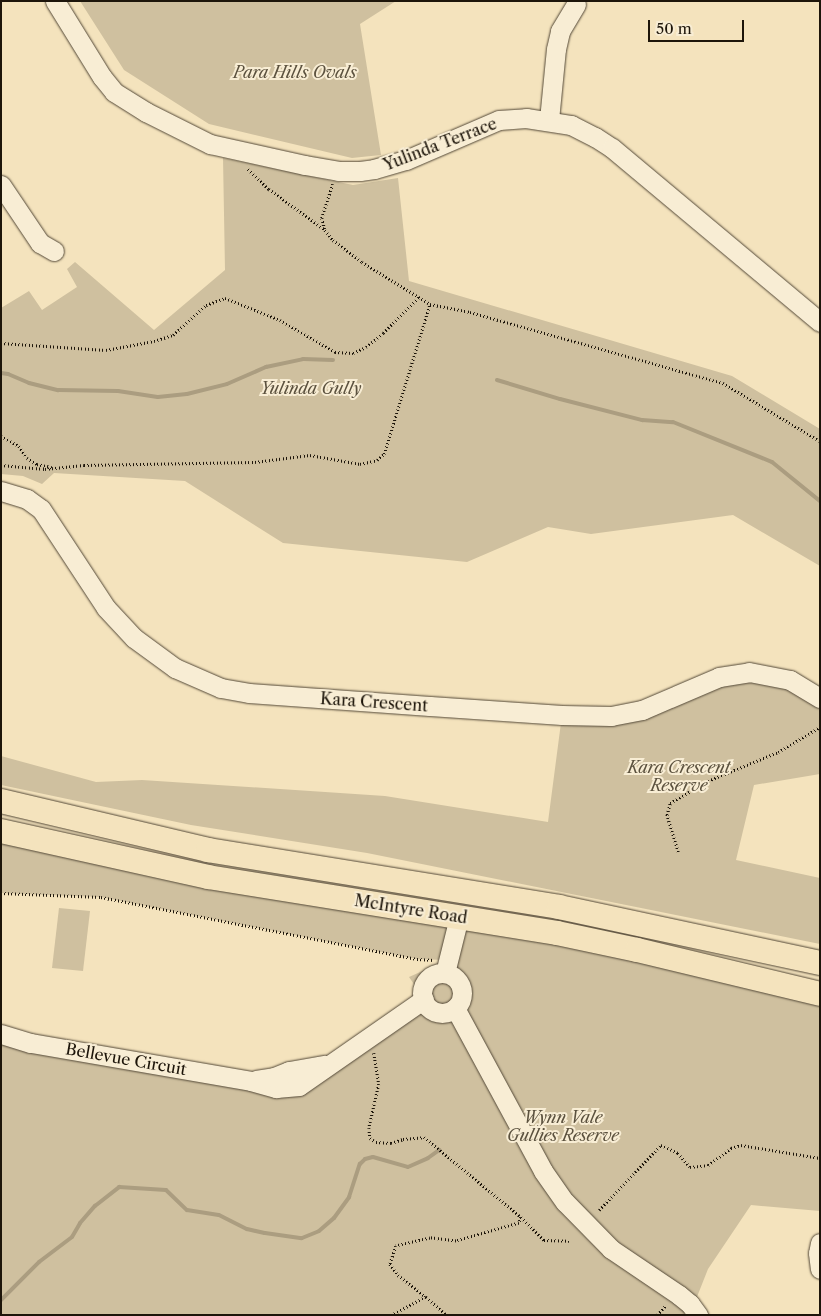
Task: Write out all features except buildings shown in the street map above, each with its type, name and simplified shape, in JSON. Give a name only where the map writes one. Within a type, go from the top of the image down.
[{"type":"main road","name":"McIntyre Road","points":[[1,802],[208,850],[493,895],[661,928],[820,963]]},
{"type":"main road","name":"McIntyre Road","points":[[1,831],[208,877],[459,917],[637,950],[820,994]]},
{"type":"main road","points":[[433,885],[459,917],[493,895]]},
{"type":"street","name":"Yulinda Terrace","points":[[56,1],[108,85],[130,103],[210,144],[338,171],[374,170],[406,160],[499,120],[517,118],[548,120],[561,122],[584,130],[612,148],[820,322]]},
{"type":"street","points":[[548,120],[558,40],[565,20],[576,4]]},
{"type":"street","points":[[1,185],[40,243],[54,251]]},
{"type":"street","name":"Kara Crescent","points":[[1,491],[27,498],[42,509],[106,608],[134,638],[175,668],[221,688],[249,693],[430,706],[562,715],[611,716],[648,708],[708,680],[749,672],[790,680],[820,698]]},
{"type":"street","points":[[446,967],[461,985],[462,994],[455,1008],[441,1013],[431,1009],[424,1000],[423,987],[428,978],[446,967],[459,917]]},
{"type":"street","name":"Bellevue Circuit","points":[[1,1034],[31,1043],[251,1081],[276,1088],[299,1086],[424,1000]]},
{"type":"street","points":[[455,1008],[543,1171],[565,1202],[611,1249],[691,1312]]},
{"type":"street","points":[[820,1243],[818,1253],[820,1269]]},
{"type":"path","points":[[245,166],[269,189],[325,230],[333,240],[362,262],[430,304],[470,312],[723,384],[820,441]]},
{"type":"path","points":[[325,230],[322,218],[338,171]]},
{"type":"path","points":[[1,344],[106,350],[154,341],[173,335],[206,306],[225,298],[280,320],[335,352],[353,353],[366,347],[383,333],[419,297]]},
{"type":"path","points":[[1,465],[45,470],[84,465],[254,462],[310,455],[360,464],[376,460],[384,454],[430,304]]},
{"type":"path","points":[[1,436],[14,442],[32,461],[55,468]]},
{"type":"path","points":[[678,852],[667,815],[670,803],[701,784],[778,752],[820,728]]},
{"type":"path","points":[[1,893],[101,897],[446,967]]},
{"type":"path","points":[[372,1035],[378,1084],[369,1128],[370,1138],[376,1142],[391,1144],[403,1139],[424,1137],[521,1217],[544,1240],[569,1241]]},
{"type":"path","points":[[599,1210],[661,1145],[678,1153],[690,1167],[708,1165],[730,1148],[741,1144],[820,1158]]},
{"type":"path","points":[[447,1315],[398,1275],[390,1264],[396,1246],[430,1238],[456,1241],[519,1223],[521,1217]]},
{"type":"path","points":[[392,1315],[426,1296]]},
{"type":"green space","name":"Para Hills Ovals","points":[[80,1],[396,1],[360,24],[381,155],[352,158],[209,124],[124,70]]},
{"type":"green space","name":"Yulinda Gully","points":[[223,158],[353,185],[398,178],[409,281],[732,376],[820,429],[820,566],[733,515],[591,534],[548,527],[467,562],[283,543],[185,481],[54,473],[42,484],[23,476],[1,474],[1,308],[29,291],[42,310],[77,287],[67,269],[75,262],[154,330],[225,270]]},
{"type":"green space","name":"Kara Crescent Reserve","points":[[733,674],[820,698],[820,774],[754,785],[736,860],[820,878],[820,944],[367,853],[191,825],[1,785],[1,756],[96,782],[142,780],[385,796],[548,822],[562,715],[611,716]]},
{"type":"green space","name":"Wynn Vale Gullies Reserve","points":[[1,831],[820,994],[820,1211],[751,1205],[708,1269],[693,1307],[682,1315],[1,1315],[1,1034],[251,1081],[305,1070],[424,999],[409,977],[447,960],[417,959],[101,897],[1,893]]},
{"type":"green space","points":[[59,908],[90,911],[83,971],[52,968]]},
{"type":"waterway","points":[[1,373],[29,383],[58,390],[118,391],[158,397],[187,394],[227,384],[266,367],[303,359],[333,360]]},
{"type":"waterway","points":[[497,380],[560,399],[642,420],[673,422],[772,462],[820,501]]},
{"type":"waterway","points":[[1,1300],[39,1262],[72,1237],[80,1223],[95,1206],[119,1187],[166,1190],[187,1210],[219,1215],[247,1229],[302,1238],[319,1231],[334,1218],[349,1197],[360,1164],[365,1159],[373,1157],[408,1167],[428,1158],[439,1150]]}]
